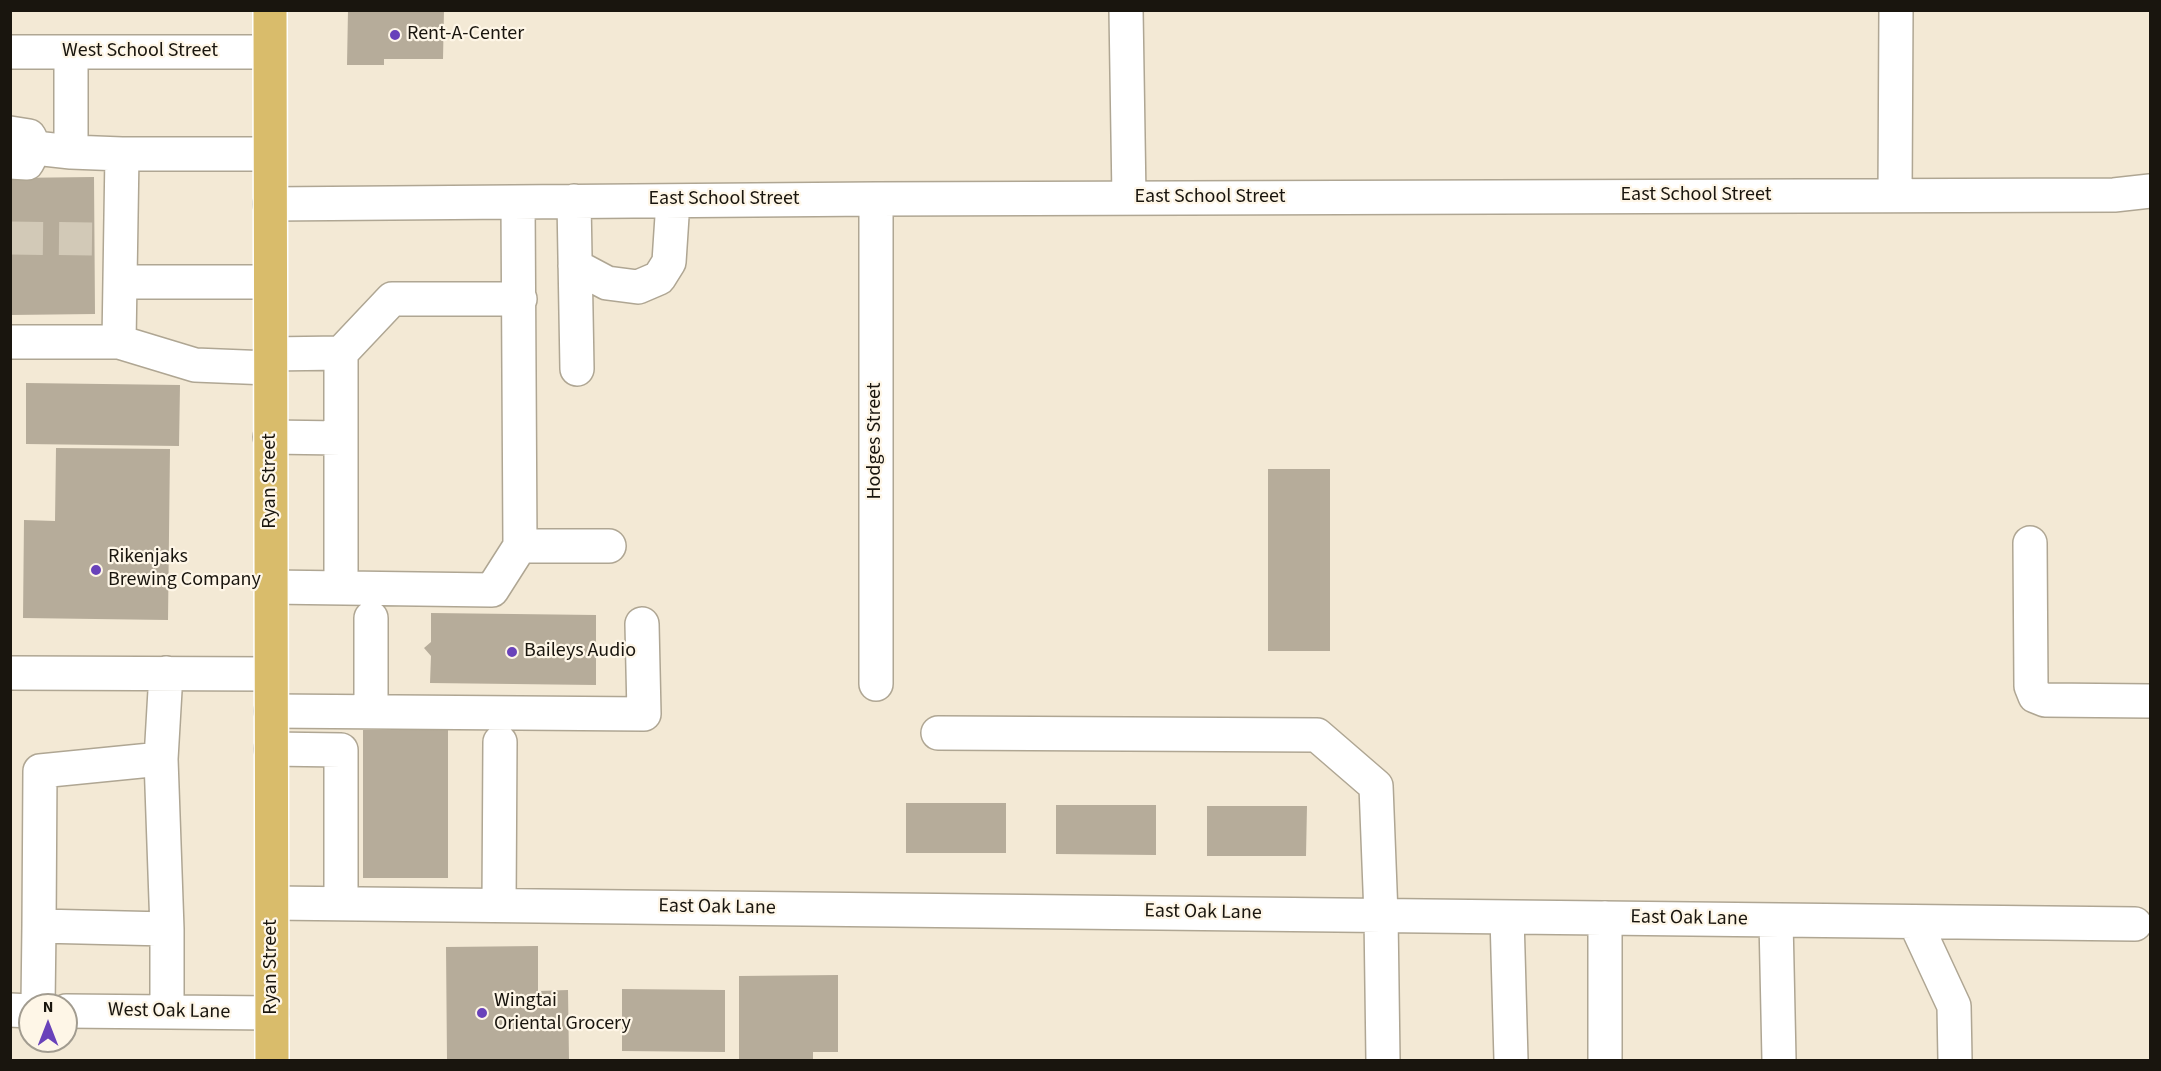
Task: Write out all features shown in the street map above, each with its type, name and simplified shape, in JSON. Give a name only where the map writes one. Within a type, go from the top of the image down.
[{"type":"main road","name":"Ryan Street","points":[[270,10],[272,1060]]},
{"type":"street","points":[[1126,10],[1129,198]]},
{"type":"street","points":[[1895,195],[1896,10]]},
{"type":"street","name":"West School Street","points":[[10,52],[270,52]]},
{"type":"street","points":[[71,52],[71,152]]},
{"type":"street","points":[[19,148],[122,154],[270,154]]},
{"type":"street","points":[[119,342],[120,282],[108,239],[122,154]]},
{"type":"street","name":"East School Street","points":[[270,204],[876,199],[2114,195],[2151,191]]},
{"type":"street","points":[[2114,195],[2151,195]]},
{"type":"street","name":"Hodges Street","points":[[876,199],[876,684]]},
{"type":"street","points":[[574,201],[577,369]]},
{"type":"street","points":[[575,266],[607,283],[638,287],[659,278],[669,262],[673,201]]},
{"type":"street","points":[[271,587],[492,590],[520,546],[518,202]]},
{"type":"street","points":[[120,282],[270,282]]},
{"type":"street","points":[[10,342],[119,342],[195,365],[270,361],[341,353],[392,299],[520,299]]},
{"type":"street","points":[[341,353],[341,588]]},
{"type":"street","points":[[270,437],[341,438]]},
{"type":"street","points":[[2030,543],[2031,686],[2035,696],[2045,700],[2151,701]]},
{"type":"street","points":[[520,546],[609,546]]},
{"type":"street","points":[[371,618],[371,711]]},
{"type":"street","points":[[271,711],[644,714],[642,624]]},
{"type":"street","points":[[10,673],[271,674]]},
{"type":"street","points":[[166,673],[161,759],[167,1012]]},
{"type":"street","points":[[938,733],[1317,735],[1376,786],[1383,1060]]},
{"type":"street","points":[[499,905],[500,742]]},
{"type":"street","points":[[271,748],[341,750],[341,903]]},
{"type":"street","points":[[38,993],[40,771],[161,759]]},
{"type":"street","name":"East Oak Lane","points":[[272,903],[2135,924]]},
{"type":"street","points":[[1507,917],[1511,1060]]},
{"type":"street","points":[[1605,918],[1605,1060]]},
{"type":"street","points":[[1776,920],[1779,1060]]},
{"type":"street","points":[[1915,922],[1954,1006],[1955,1060]]},
{"type":"street","points":[[39,926],[166,929]]},
{"type":"street","name":"West Oak Lane","points":[[78,1011],[272,1013]]},
{"type":"building","name":"Rent-A-Center","points":[[348,10],[444,10],[443,59],[384,59],[384,65],[347,65]]},
{"type":"building","points":[[94,177],[95,314],[10,315],[10,178]]},
{"type":"building","points":[[26,383],[180,385],[179,446],[26,444]]},
{"type":"building","name":"Rikenjaks Brewing Company","points":[[56,448],[170,449],[168,620],[23,618],[24,520],[55,521]]},
{"type":"building","points":[[1268,469],[1330,469],[1330,651],[1268,651]]},
{"type":"building","name":"Baileys Audio","points":[[431,613],[596,615],[596,685],[430,683],[431,656],[424,648],[431,642]]},
{"type":"building","points":[[363,730],[448,730],[448,878],[363,878]]},
{"type":"building","points":[[906,803],[1006,803],[1006,853],[906,853]]},
{"type":"building","points":[[1056,805],[1156,805],[1156,855],[1056,854]]},
{"type":"building","points":[[1207,806],[1307,806],[1306,856],[1207,856]]},
{"type":"building","points":[[538,946],[538,991],[568,990],[569,1060],[447,1060],[446,947]]},
{"type":"building","points":[[838,975],[838,1052],[813,1052],[813,1060],[739,1060],[739,976]]},
{"type":"building","points":[[622,989],[725,990],[725,1052],[622,1051]]},
{"type":"tunnel","points":[[10,238],[95,239]]},
{"type":"place","name":"Rent-A-Center","points":[[395,35]]},
{"type":"place","name":"Rikenjaks Brewing Company","points":[[96,570]]},
{"type":"place","name":"Baileys Audio","points":[[512,652]]},
{"type":"place","name":"Wingtai Oriental Grocery","points":[[482,1013]]}]
